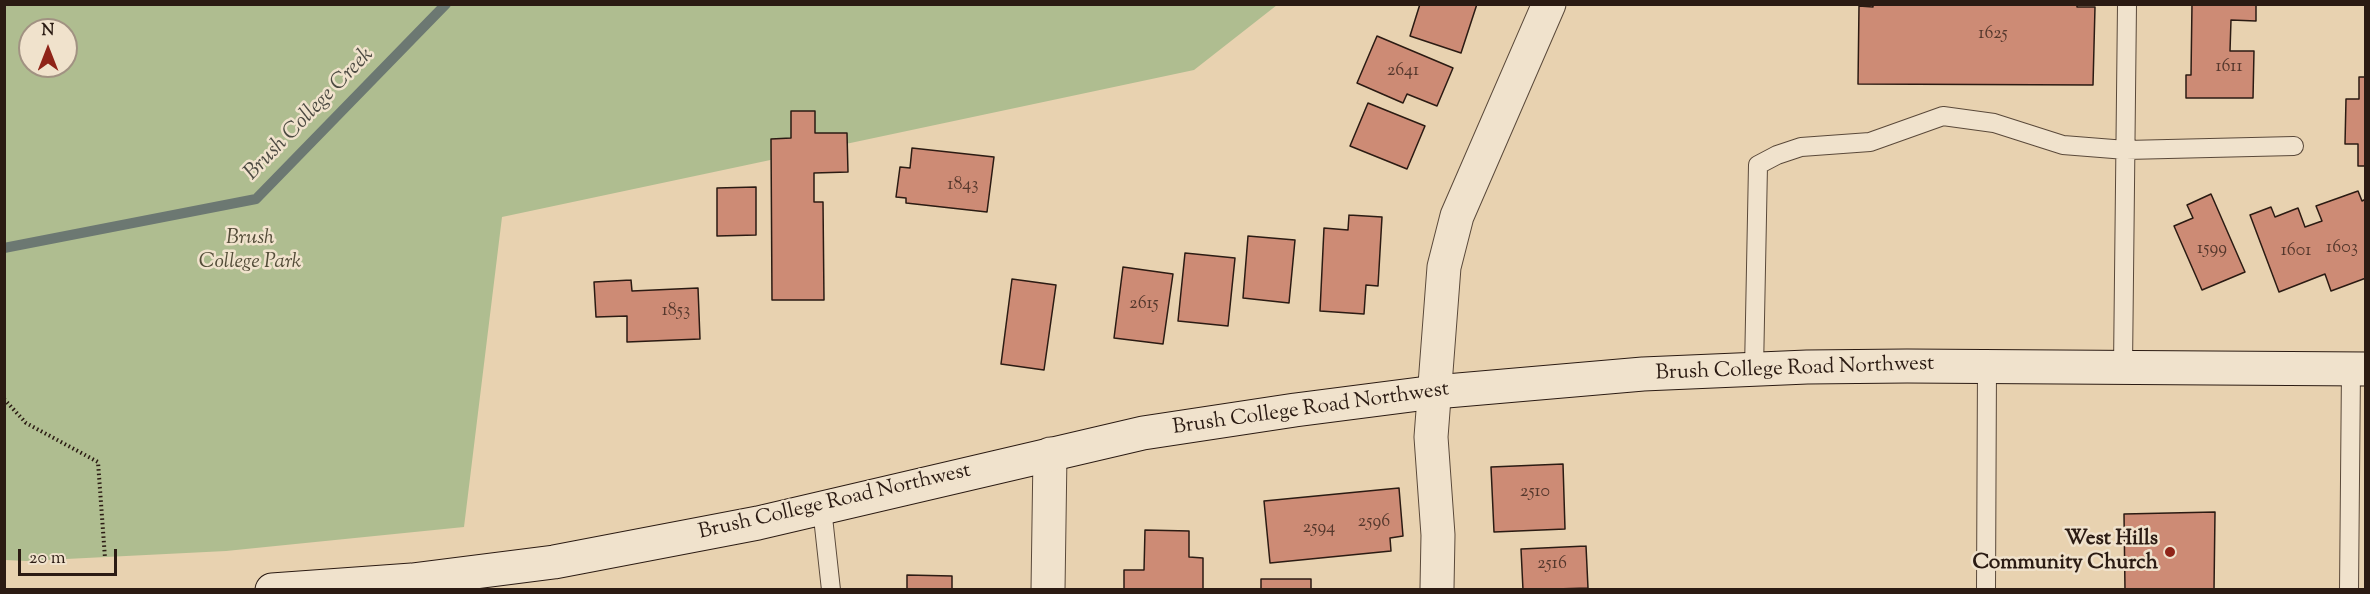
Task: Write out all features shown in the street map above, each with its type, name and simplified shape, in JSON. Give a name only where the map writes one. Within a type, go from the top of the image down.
[{"type":"street","points":[[1436,589],[1438,535],[1431,437],[1444,267],[1457,216],[1549,4]]},
{"type":"street","name":"Brush College Road Northwest","points":[[272,590],[412,580],[462,582],[758,523],[1050,454],[1155,432],[1294,410],[1435,392],[1643,374],[1884,366],[2358,369]]},
{"type":"street","points":[[1048,590],[1050,454]]},
{"type":"lane","points":[[2123,368],[2127,4]]},
{"type":"lane","points":[[1754,370],[1758,165],[1777,155],[1801,147],[1870,142],[1943,116],[1994,123],[2063,145],[2126,150],[2294,146]]},
{"type":"lane","points":[[1986,590],[1987,366]]},
{"type":"lane","points":[[2349,590],[2358,369]]},
{"type":"lane","points":[[822,508],[831,590]]},
{"type":"path","points":[[4,399],[26,423],[98,462],[105,558]]},
{"type":"green space","name":"Brush College Park","points":[[5,5],[1277,5],[1194,70],[502,217],[464,527],[226,551],[26,561],[5,560]]},
{"type":"building","points":[[1420,4],[1477,4],[1461,53],[1410,36]]},
{"type":"building","points":[[1873,4],[2077,4],[2077,7],[2095,7],[2093,85],[1858,84],[1859,6],[1873,7]]},
{"type":"building","points":[[2192,4],[2256,4],[2256,21],[2231,20],[2230,51],[2254,51],[2253,98],[2186,98],[2186,75],[2191,75]]},
{"type":"building","points":[[1377,36],[1453,68],[1437,106],[1407,94],[1403,103],[1357,83]]},
{"type":"building","points":[[2359,77],[2366,77],[2366,166],[2358,166],[2358,144],[2345,144],[2346,99],[2359,99]]},
{"type":"building","points":[[1368,103],[1425,126],[1407,169],[1350,146]]},
{"type":"building","points":[[791,111],[815,111],[815,133],[847,133],[848,172],[814,173],[814,202],[823,202],[824,300],[772,300],[771,139],[791,138]]},
{"type":"building","points":[[912,148],[994,157],[987,212],[906,203],[906,198],[896,197],[900,167],[910,168]]},
{"type":"building","points":[[756,187],[756,235],[717,236],[717,188]]},
{"type":"building","points":[[2358,191],[2362,201],[2366,199],[2366,278],[2331,291],[2325,274],[2279,292],[2250,215],[2271,207],[2275,217],[2298,208],[2305,227],[2322,221],[2316,206]]},
{"type":"building","points":[[2211,194],[2245,272],[2202,290],[2174,226],[2193,218],[2187,205]]},
{"type":"building","points":[[1349,215],[1382,217],[1378,286],[1366,285],[1364,314],[1320,311],[1324,228],[1348,230]]},
{"type":"building","points":[[1248,236],[1295,240],[1289,303],[1243,298]]},
{"type":"building","points":[[1185,253],[1235,258],[1228,326],[1178,321]]},
{"type":"building","points":[[1123,267],[1173,274],[1163,344],[1114,338]]},
{"type":"building","points":[[1012,279],[1056,285],[1044,370],[1001,364]]},
{"type":"building","points":[[631,280],[632,291],[698,288],[700,339],[627,342],[627,316],[596,317],[594,282]]},
{"type":"building","points":[[1563,464],[1565,529],[1494,532],[1491,467]]},
{"type":"building","points":[[1399,488],[1403,536],[1390,538],[1391,551],[1270,563],[1264,501]]},
{"type":"building","name":"West Hills Community Church","points":[[2215,512],[2214,590],[2125,590],[2124,514]]},
{"type":"building","points":[[1145,530],[1189,531],[1189,557],[1203,558],[1203,590],[1124,590],[1124,570],[1144,570]]},
{"type":"building","points":[[1586,546],[1588,588],[1523,590],[1521,549]]},
{"type":"building","points":[[907,575],[952,576],[952,590],[907,590]]},
{"type":"building","points":[[1261,579],[1311,579],[1311,590],[1261,590]]},
{"type":"waterway","name":"Brush College Creek","points":[[4,248],[256,199],[446,4]]},
{"type":"place","name":"West Hills Community Church","points":[[2170,552]]}]
